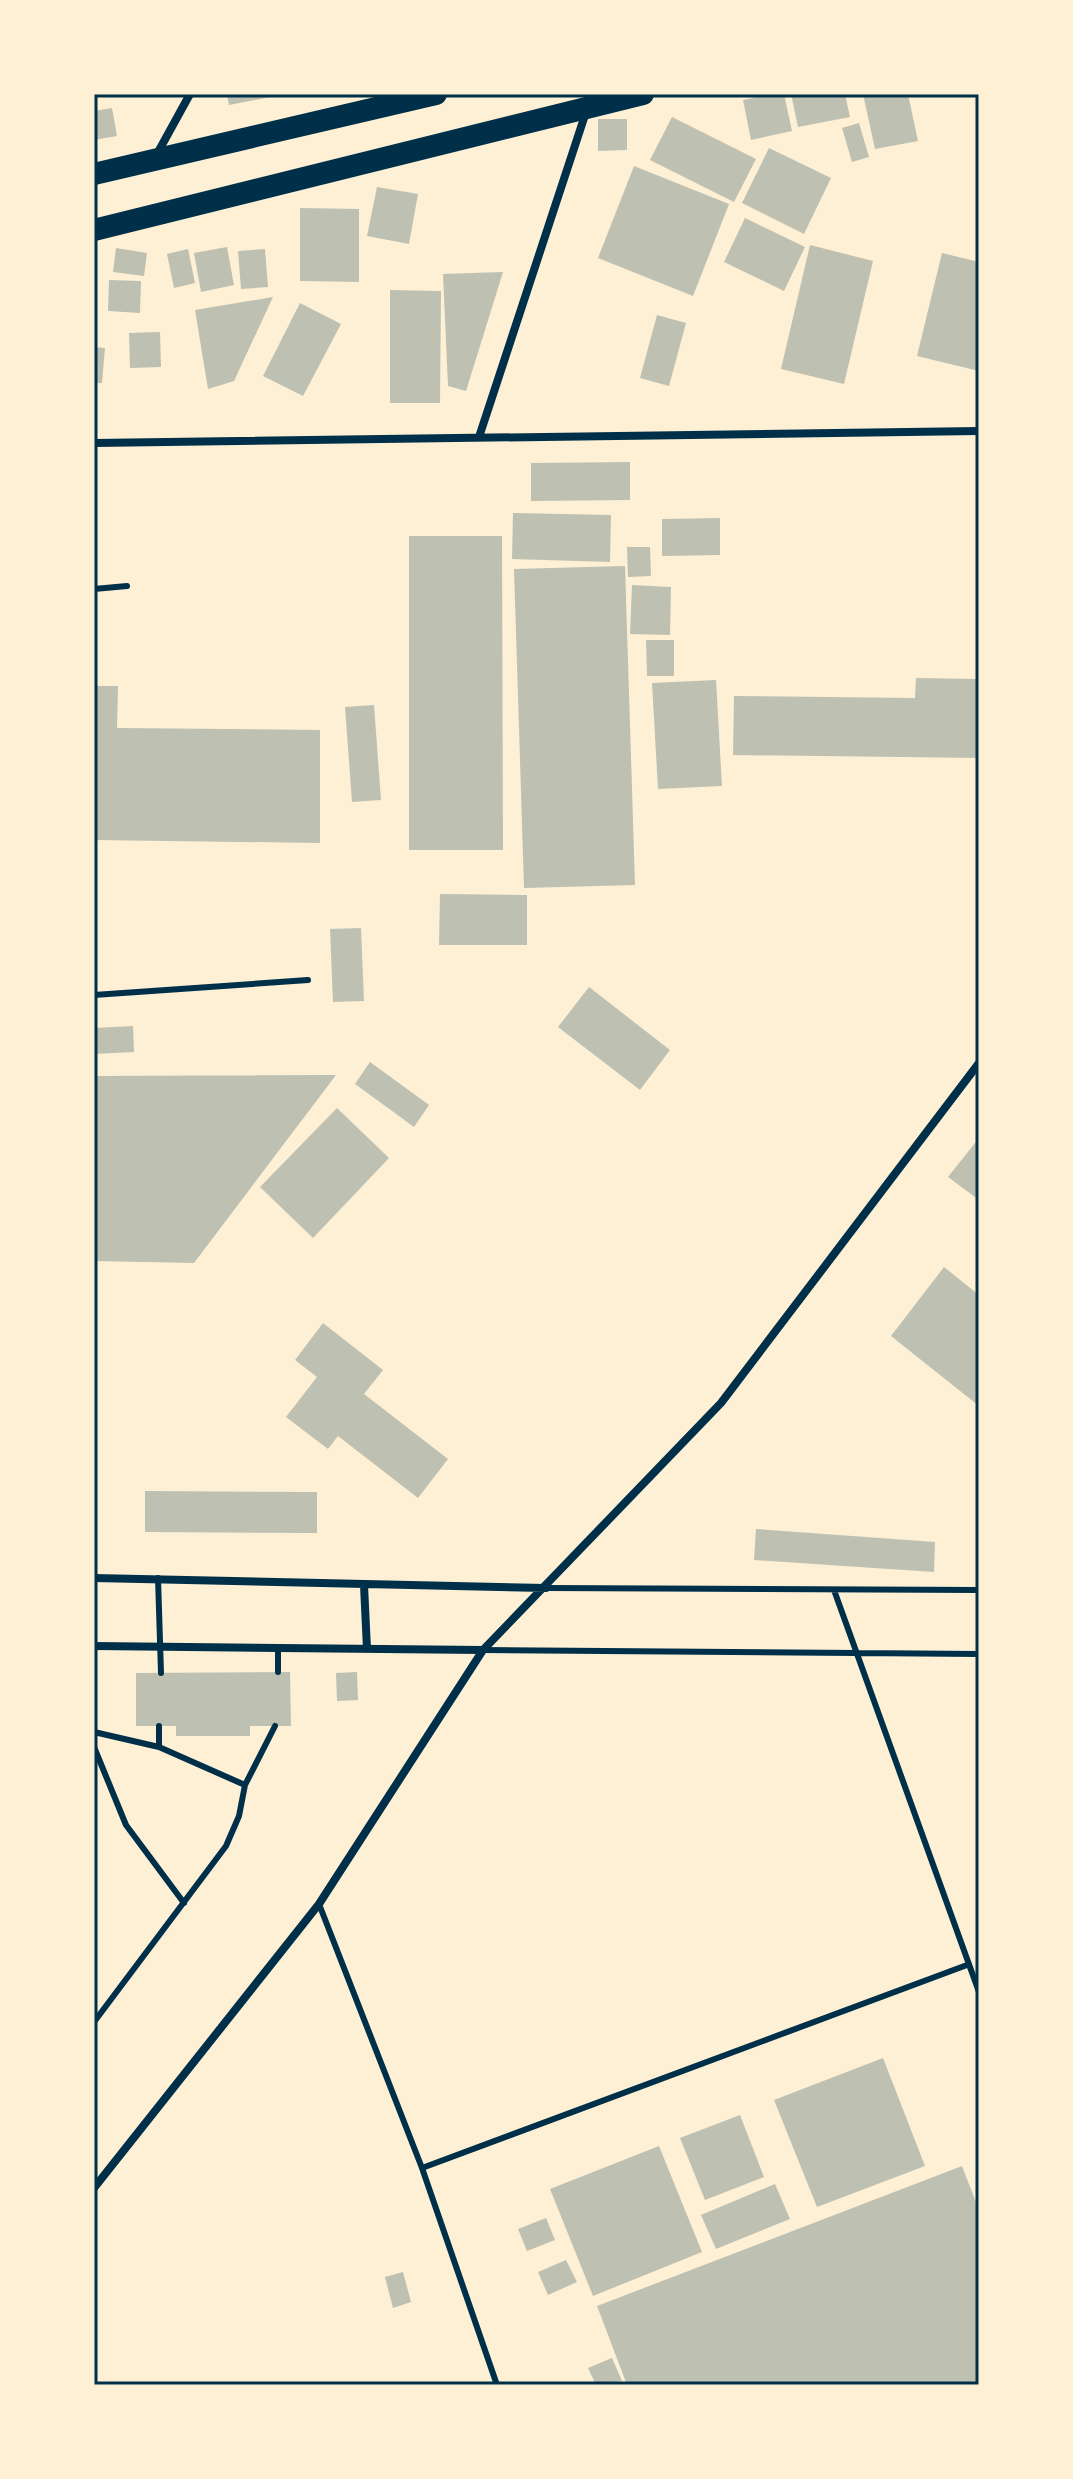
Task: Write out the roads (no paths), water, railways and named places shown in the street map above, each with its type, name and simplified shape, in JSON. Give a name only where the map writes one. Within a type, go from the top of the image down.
[{"type":"highway","points":[[94,174],[436,94]]},
{"type":"highway","points":[[94,230],[590,101],[643,94]]},
{"type":"street","points":[[153,162],[190,94]]},
{"type":"street","points":[[479,437],[590,101]]},
{"type":"street","points":[[94,443],[979,431]]},
{"type":"street","points":[[94,2188],[319,1904],[483,1650],[721,1403],[979,1063]]},
{"type":"street","points":[[94,1578],[546,1588]]},
{"type":"street","points":[[364,1585],[367,1649]]},
{"type":"street","points":[[94,1646],[483,1650]]},
{"type":"lane","points":[[94,589],[127,586]]},
{"type":"lane","points":[[94,995],[308,980]]},
{"type":"lane","points":[[158,1578],[161,1673]]},
{"type":"lane","points":[[546,1588],[979,1590]]},
{"type":"lane","points":[[834,1590],[979,1992]]},
{"type":"lane","points":[[278,1648],[278,1672]]},
{"type":"lane","points":[[483,1650],[979,1654]]},
{"type":"lane","points":[[159,1726],[159,1747]]},
{"type":"lane","points":[[94,2022],[226,1846],[239,1816],[245,1785],[275,1726]]},
{"type":"lane","points":[[94,1732],[159,1747],[245,1785]]},
{"type":"lane","points":[[94,1747],[126,1825],[184,1903]]},
{"type":"lane","points":[[319,1904],[422,2168],[497,2385]]},
{"type":"lane","points":[[422,2168],[967,1965]]}]
